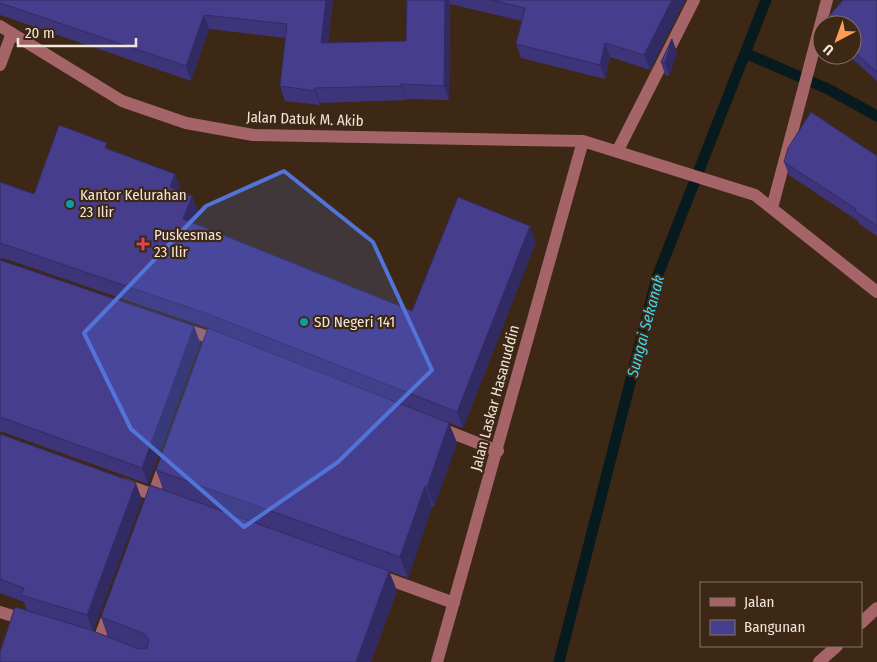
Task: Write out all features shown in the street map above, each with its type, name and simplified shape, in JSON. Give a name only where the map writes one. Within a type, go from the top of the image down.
[{"type":"street","points":[[617,152],[694,0]]},
{"type":"street","points":[[827,0],[772,208],[877,292]]},
{"type":"street","name":"Jalan Datuk M. Akib","points":[[0,26],[122,101],[186,123],[253,135],[583,141],[756,195],[772,208]]},
{"type":"street","points":[[0,65],[12,33]]},
{"type":"street","name":"Jalan Laskar Hasanuddin","points":[[438,662],[583,141]]},
{"type":"street","points":[[165,322],[213,342]]},
{"type":"street","points":[[424,422],[498,451]]},
{"type":"street","points":[[146,513],[170,449]]},
{"type":"street","points":[[108,479],[172,502]]},
{"type":"street","points":[[360,569],[454,603]]},
{"type":"street","points":[[98,642],[115,596]]},
{"type":"street","points":[[862,622],[877,608]]},
{"type":"street","points":[[1,614],[37,624]]},
{"type":"street","points":[[819,662],[836,647]]},
{"type":"highlighted area","points":[[284,171],[373,242],[432,370],[338,462],[244,527],[131,429],[84,333],[206,206]]},
{"type":"building","points":[[0,0],[326,0],[321,43],[406,41],[407,0],[445,0],[444,86],[401,84],[401,86],[315,88],[315,91],[280,86],[287,24],[204,15],[186,66],[0,3]]},
{"type":"building","points":[[490,0],[672,0],[644,55],[605,43],[600,65],[516,44],[525,8]]},
{"type":"building","points":[[843,0],[877,0],[877,72],[862,59],[862,15],[830,15]]},
{"type":"building","points":[[672,39],[665,63],[661,62]]},
{"type":"building","points":[[811,112],[877,156],[877,226],[855,211],[856,209],[784,162],[788,148]]},
{"type":"building","points":[[59,125],[107,143],[105,148],[175,174],[170,187],[192,196],[183,219],[412,311],[458,197],[530,226],[457,412],[208,314],[0,243],[0,182],[34,194]]},
{"type":"building","points":[[0,260],[194,326],[142,468],[0,417]]},
{"type":"building","points":[[208,328],[449,423],[400,557],[156,470]]},
{"type":"building","points":[[0,434],[136,483],[87,615],[21,595],[24,588],[0,579]]},
{"type":"building","points":[[150,485],[389,571],[356,662],[0,662],[0,652],[15,607],[88,629],[139,649],[147,648],[149,640],[145,634],[101,617]]},
{"type":"waterway","name":"Sungai Sekanak","points":[[559,662],[657,277],[766,0]]},
{"type":"waterway","points":[[745,53],[828,89],[877,116]]},
{"type":"place","name":"Kantor Kelurahan 23 Ilir","points":[[70,204]]},
{"type":"place","name":"Puskesmas 23 Ilir","points":[[143,244]]},
{"type":"place","name":"SD Negeri 141","points":[[304,322]]}]
